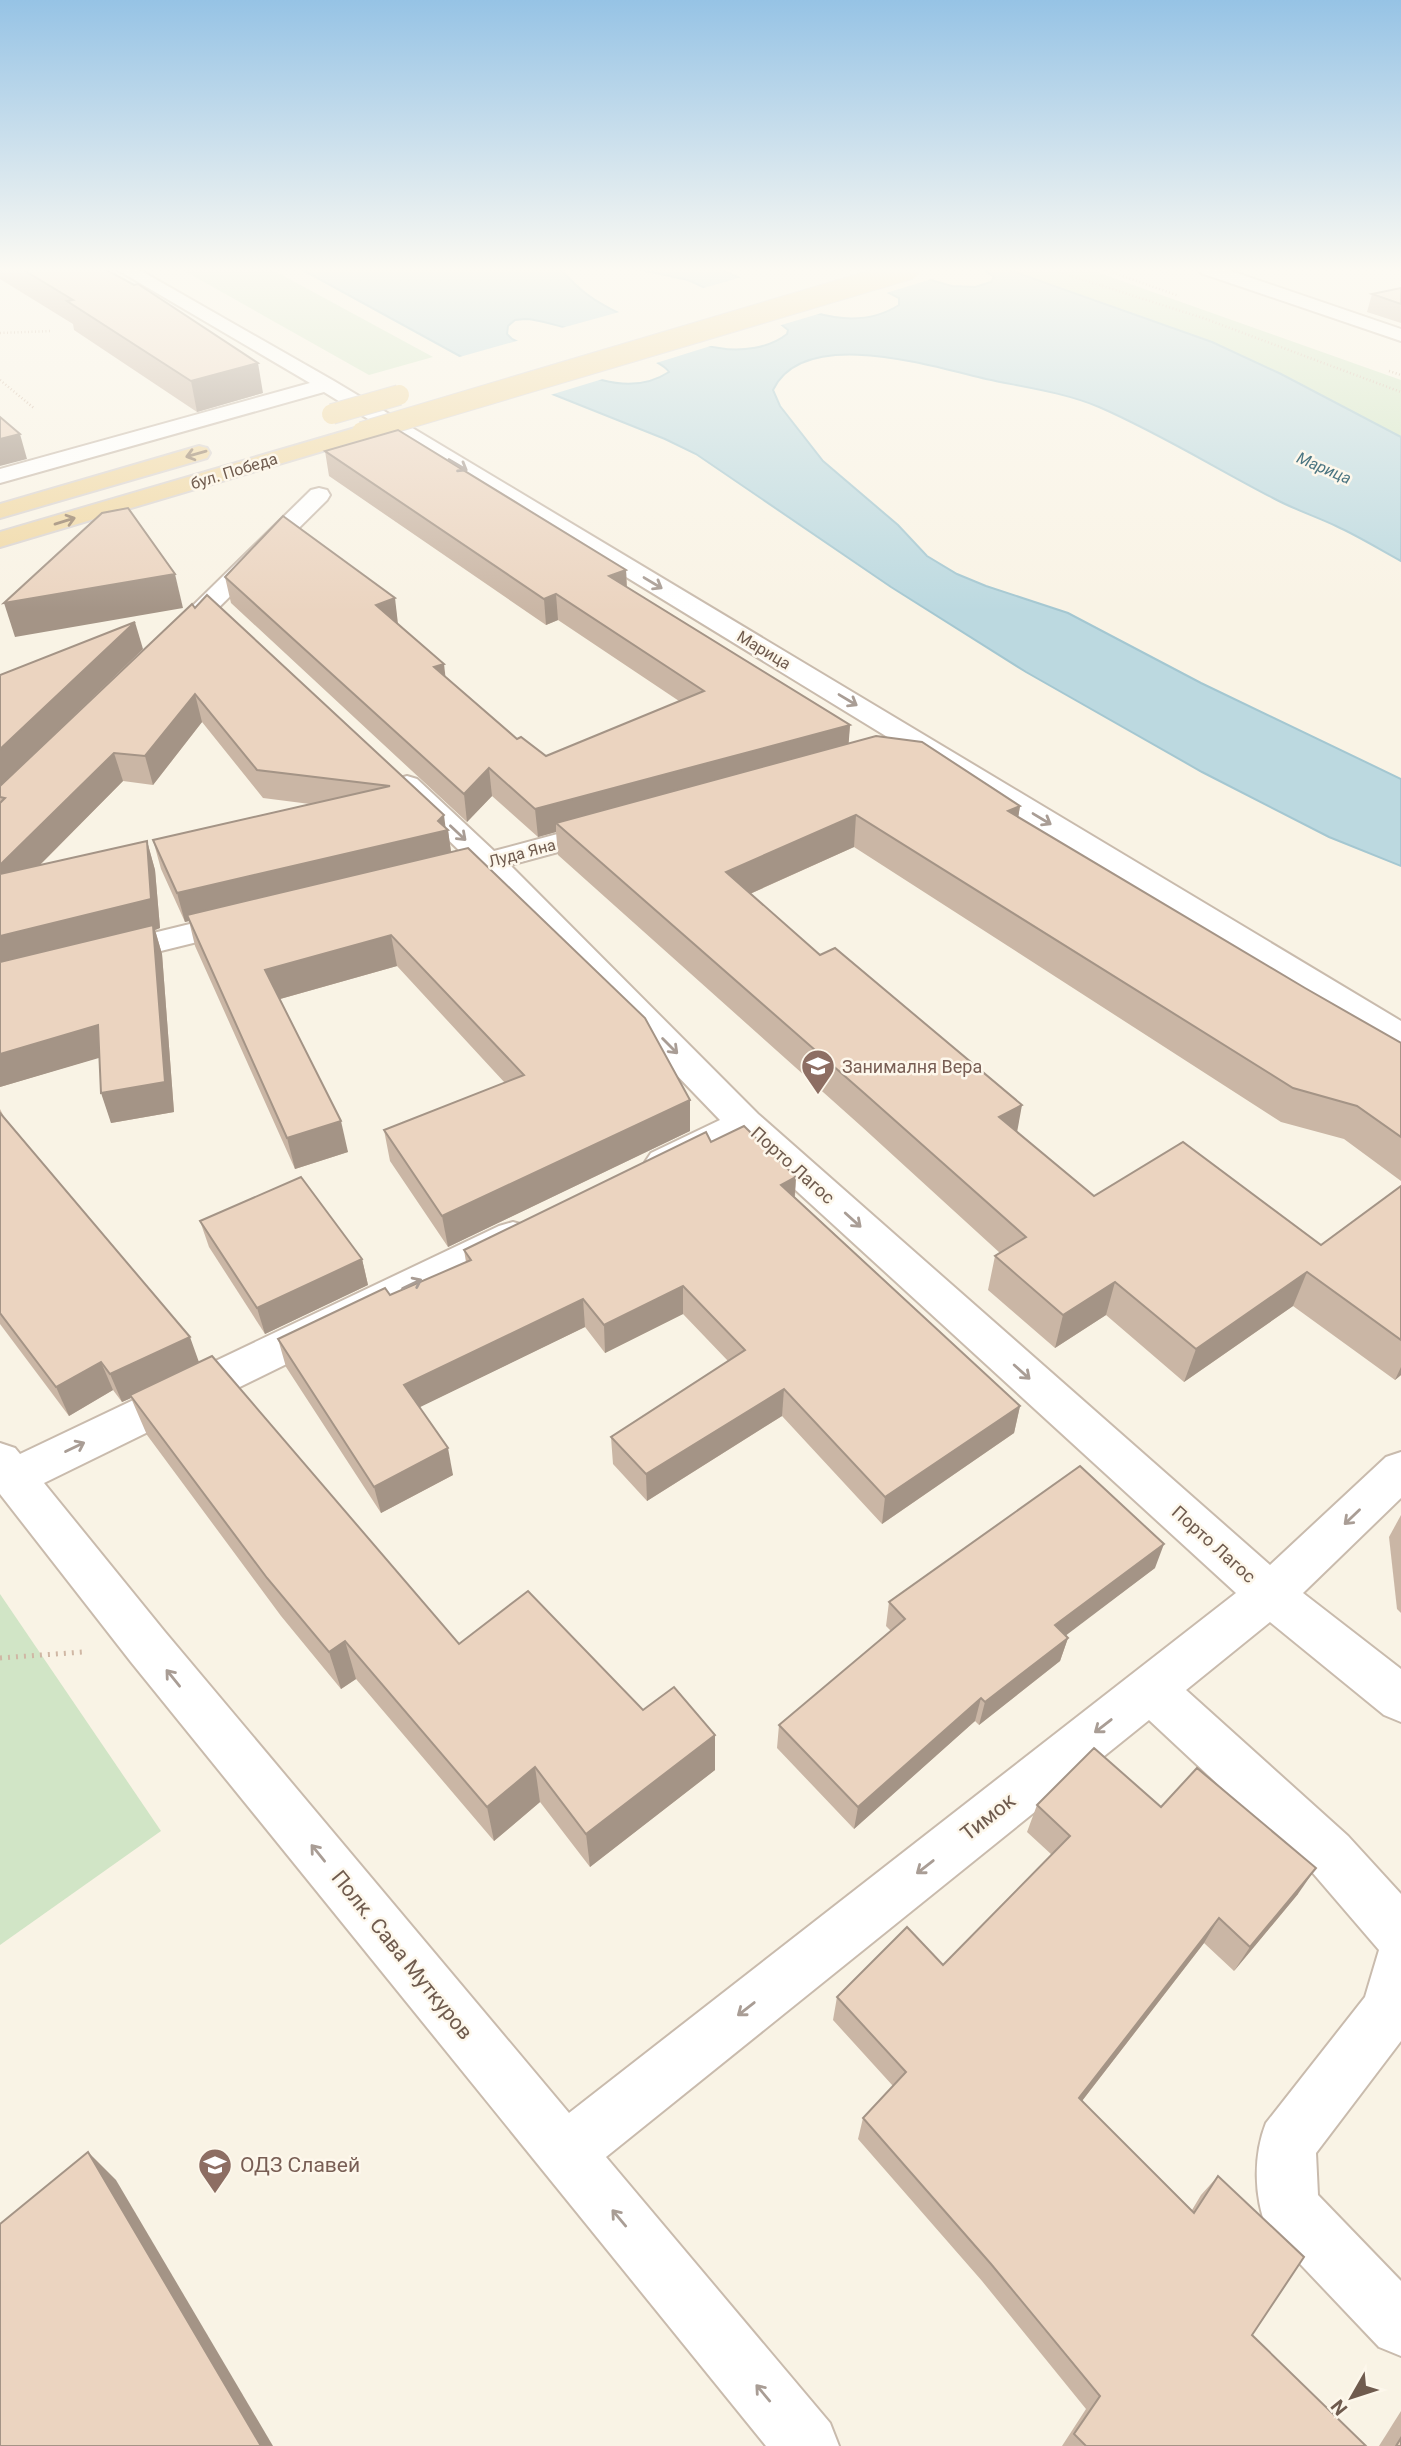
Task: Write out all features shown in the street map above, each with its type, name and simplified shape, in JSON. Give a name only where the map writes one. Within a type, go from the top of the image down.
[{"type":"main road","name":"бул. Победа","points":[[0,540],[526,383]]},
{"type":"main road","points":[[306,422],[413,391]]},
{"type":"main road","name":"бул. Победа","points":[[0,511],[226,445]]},
{"type":"street","name":"Марица","points":[[324,383],[1401,1036]]},
{"type":"street","points":[[0,476],[327,385]]},
{"type":"street","points":[[161,650],[221,611],[319,495]]},
{"type":"street","points":[[878,755],[919,744]]},
{"type":"street","name":"Порто Лагос","points":[[380,760],[489,862],[745,1123],[1270,1594],[1401,1699]]},
{"type":"street","name":"Луда Яна","points":[[434,875],[636,821]]},
{"type":"street","points":[[81,960],[271,914]]},
{"type":"street","points":[[634,1177],[745,1123]]},
{"type":"street","points":[[7,1469],[547,1219]]},
{"type":"street","name":"Полк. Сава Муткуров","points":[[7,1469],[148,1647],[807,2446]]},
{"type":"street","name":"Тимок","points":[[565,2153],[1270,1594],[1401,1469]]},
{"type":"street","points":[[1150,1689],[1330,1854],[1401,1934]]},
{"type":"street","points":[[1397,1999],[1287,2144],[1288,2207],[1401,2325]]},
{"type":"path","points":[[4,383],[35,409]]},
{"type":"path","points":[[1377,383],[1401,392]]},
{"type":"path","points":[[0,1658],[148,1647]]},
{"type":"green space","points":[[1298,383],[1401,383],[1401,437]]},
{"type":"green space","points":[[0,1594],[161,1831],[0,1945]]},
{"type":"water","points":[[525,383],[778,383],[773,390],[780,406],[823,461],[898,525],[927,556],[957,574],[986,586],[1068,613],[1201,683],[1401,779],[1401,866],[1329,837],[1202,772],[1026,672],[891,587],[696,454]]},
{"type":"water","points":[[1007,383],[1298,383],[1401,437],[1401,561],[1344,530],[1281,502],[1143,428],[1099,407],[1043,390]]},
{"type":"pier","points":[[516,383],[589,383],[547,396]]},
{"type":"building","points":[[0,417],[20,434],[0,439]]},
{"type":"building","points":[[398,430],[626,570],[609,576],[850,725],[535,809],[489,768],[464,794],[225,577],[283,516],[395,598],[376,605],[444,664],[434,667],[517,739],[521,737],[546,756],[704,691],[556,594],[544,599],[325,451]]},
{"type":"building","points":[[128,508],[175,574],[4,603],[102,513]]},
{"type":"building","points":[[207,595],[444,815],[438,821],[448,830],[177,893],[153,840],[390,786],[257,770],[195,694],[145,756],[114,753],[0,865],[0,803],[5,798],[0,797],[0,786],[192,604],[195,608]]},
{"type":"building","points":[[135,622],[0,749],[0,675]]},
{"type":"building","points":[[876,736],[922,742],[1020,806],[1008,811],[1401,1043],[1401,1137],[1357,1106],[1293,1088],[856,815],[726,872],[820,955],[835,948],[1022,1105],[999,1117],[1094,1196],[1183,1142],[1321,1245],[1401,1186],[1401,1340],[1307,1272],[1196,1349],[1115,1282],[1063,1315],[995,1256],[1026,1237],[556,823]]},
{"type":"building","points":[[147,841],[151,899],[0,936],[0,874]]},
{"type":"building","points":[[468,848],[645,1018],[690,1100],[442,1216],[384,1130],[524,1075],[391,935],[265,970],[341,1121],[287,1138],[187,915]]},
{"type":"building","points":[[153,925],[165,1082],[101,1093],[98,1025],[0,1054],[0,962]]},
{"type":"building","points":[[0,1113],[190,1337],[110,1374],[101,1362],[56,1387],[0,1313]]},
{"type":"building","points":[[744,1126],[796,1177],[781,1185],[1020,1406],[885,1497],[784,1389],[646,1474],[611,1437],[745,1350],[683,1286],[604,1325],[583,1299],[404,1385],[448,1448],[374,1487],[278,1339],[385,1288],[390,1295],[471,1260],[464,1250],[706,1132],[711,1142]]},
{"type":"building","points":[[301,1177],[362,1259],[257,1308],[200,1221]]},
{"type":"building","points":[[212,1356],[459,1644],[528,1591],[643,1710],[674,1687],[715,1735],[586,1834],[535,1767],[487,1807],[345,1641],[329,1652],[267,1578],[130,1395]]},
{"type":"building","points":[[1080,1466],[1164,1544],[1055,1625],[1068,1638],[985,1702],[981,1698],[858,1807],[779,1725],[905,1619],[889,1602]]},
{"type":"building","points":[[1094,1748],[1161,1807],[1197,1768],[1316,1868],[1250,1947],[1219,1918],[1079,2098],[1194,2213],[1218,2176],[1304,2257],[1252,2335],[1366,2446],[1086,2446],[1074,2434],[1100,2396],[991,2264],[863,2118],[906,2072],[837,1997],[907,1927],[943,1965],[1070,1836],[1037,1805]]},
{"type":"building","points":[[88,2152],[261,2446],[0,2446],[0,2224]]},
{"type":"place","name":"Занималня Вера","points":[[818,1096]]},
{"type":"place","name":"ОДЗ Славей","points":[[215,2195]]}]
